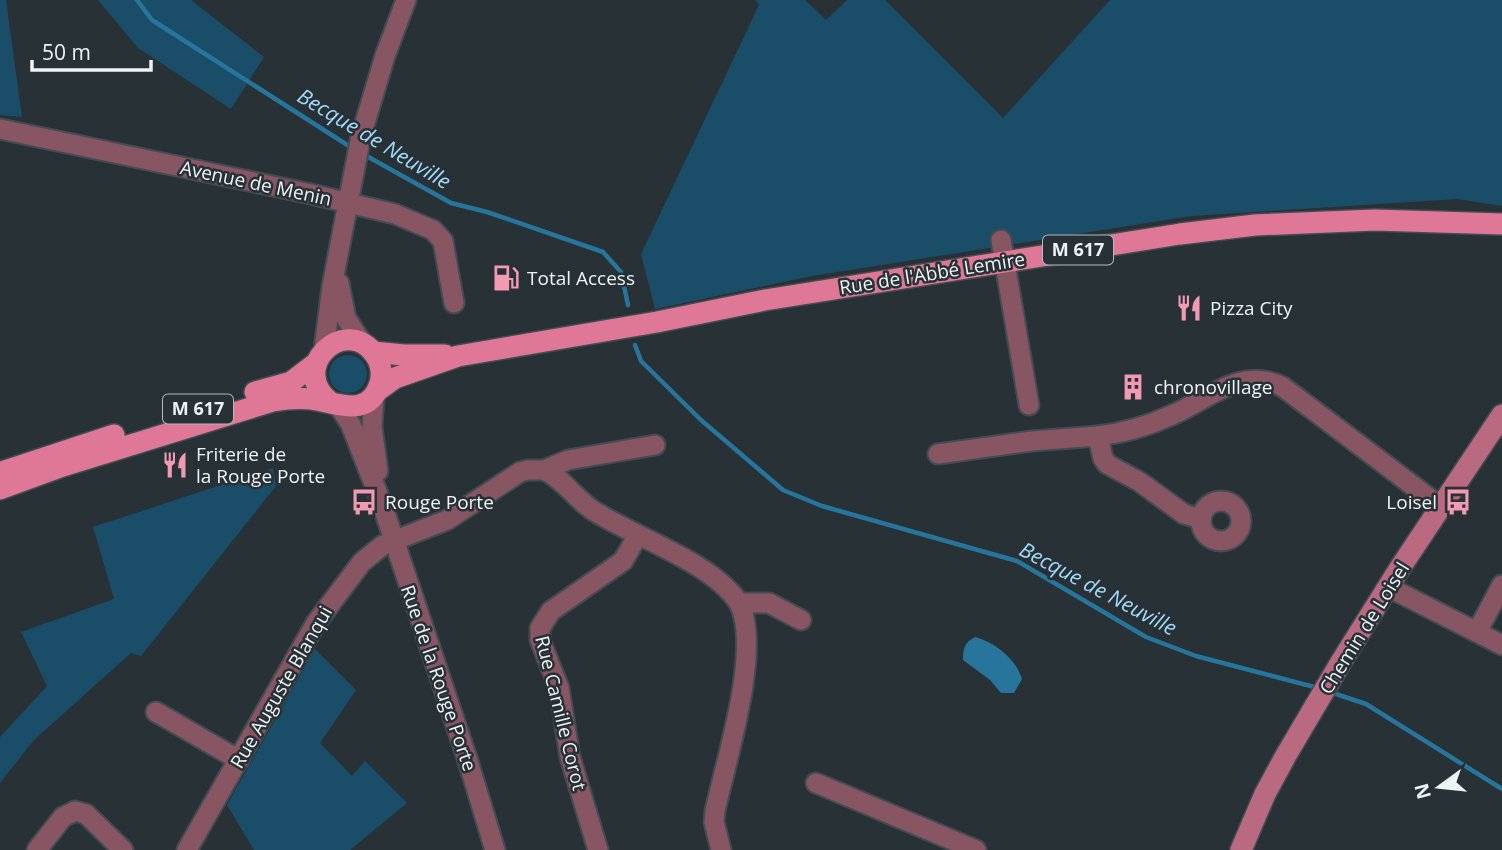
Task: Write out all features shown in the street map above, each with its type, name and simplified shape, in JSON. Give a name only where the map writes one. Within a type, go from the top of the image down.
[{"type":"main road","name":"Rue de l'Abbé Lemire","points":[[0,489],[63,466],[264,403],[296,399],[358,406],[395,378],[458,356],[657,322],[768,314],[1180,234],[1255,225],[1375,220],[1502,224]]},
{"type":"main road","name":"Rue de l'Abbé Lemire","points":[[1006,268],[1284,237],[1411,233],[1461,234],[1502,239]]},
{"type":"main road","name":"Rue de l'Abbé Lemire","points":[[8,470],[76,446],[284,384],[297,378],[342,341],[404,355],[458,356]]},
{"type":"main road","points":[[368,348],[381,368],[381,378],[375,393]]},
{"type":"main road","points":[[320,357],[314,373],[317,387],[334,404]]},
{"type":"street","points":[[320,357],[361,136],[385,56],[406,0]]},
{"type":"street","name":"Avenue de Menin","points":[[0,130],[395,214],[433,230],[443,241],[454,303]]},
{"type":"street","points":[[1001,240],[1029,405]]},
{"type":"street","points":[[338,261],[344,311],[350,325],[368,348]]},
{"type":"street","points":[[937,454],[1123,432],[1158,421],[1232,383],[1250,379],[1268,381],[1283,387],[1441,508]]},
{"type":"street","name":"Rue de la Rouge Porte","points":[[375,393],[373,438],[383,507]]},
{"type":"street","name":"Rue de la Rouge Porte","points":[[334,404],[351,425],[383,507],[495,850]]},
{"type":"street","name":"Chemin de Loisel","points":[[1241,850],[1265,794],[1336,671],[1502,415]]},
{"type":"street","points":[[1098,436],[1107,464],[1140,482],[1184,514],[1201,519]]},
{"type":"street","name":"Rue Auguste Blanqui","points":[[187,850],[316,623],[369,554],[393,540],[440,524],[520,472],[544,470],[568,460],[655,445]]},
{"type":"street","points":[[544,470],[559,479],[589,507],[716,578],[739,603],[745,616],[747,637],[742,686],[715,811],[714,822],[721,850]]},
{"type":"street","name":"Rue Camille Corot","points":[[598,850],[570,757],[562,702],[552,666],[540,639],[540,628],[551,611],[623,561],[638,535]]},
{"type":"street","points":[[1477,632],[1502,585]]},
{"type":"street","points":[[1388,587],[1502,645]]},
{"type":"street","points":[[739,603],[769,603],[801,620]]},
{"type":"street","points":[[156,712],[239,760]]},
{"type":"street","points":[[816,783],[976,850]]},
{"type":"street","points":[[37,850],[63,817],[75,811],[86,814],[123,850]]},
{"type":"shaded area","points":[[0,0],[6,0],[22,117],[0,115]]},
{"type":"shaded area","points":[[98,0],[191,0],[264,57],[231,109],[138,48]]},
{"type":"shaded area","points":[[755,0],[805,0],[826,20],[847,0],[885,0],[1003,118],[1110,0],[1502,0],[1502,206],[1457,199],[1191,216],[812,276],[655,309],[641,254],[759,5]]},
{"type":"shaded area","points":[[348,355],[362,360],[367,374],[362,388],[348,393],[334,388],[329,374],[334,360]]},
{"type":"shaded area","points":[[273,468],[276,486],[141,656],[131,653],[34,740],[0,783],[0,737],[47,686],[21,632],[114,599],[93,527]]},
{"type":"shaded area","points":[[975,637],[997,647],[1015,665],[1022,679],[1014,693],[1001,693],[990,680],[963,660],[965,646]]},
{"type":"shaded area","points":[[315,649],[356,690],[320,743],[352,776],[365,761],[407,803],[350,850],[254,850],[227,805]]},
{"type":"waterway","name":"Becque de Neuville","points":[[137,0],[152,20],[352,148]]},
{"type":"waterway","name":"Becque de Neuville","points":[[363,154],[451,203],[487,212],[603,252],[621,272],[628,305]]},
{"type":"waterway","name":"Becque de Neuville","points":[[635,345],[641,361],[701,420],[783,490],[822,506],[1017,561],[1146,637],[1196,656],[1318,688]]},
{"type":"waterway","name":"Becque de Neuville","points":[[1330,692],[1366,704],[1502,789]]},
{"type":"place","name":"Total Access","points":[[506,278]]},
{"type":"place","name":"Pizza City","points":[[1189,308]]},
{"type":"place","name":"chronovillage","points":[[1133,387]]},
{"type":"place","name":"Friterie de la Rouge Porte","points":[[175,465]]},
{"type":"place","name":"Rouge Porte","points":[[364,502]]},
{"type":"place","name":"Loisel","points":[[1458,502]]}]
